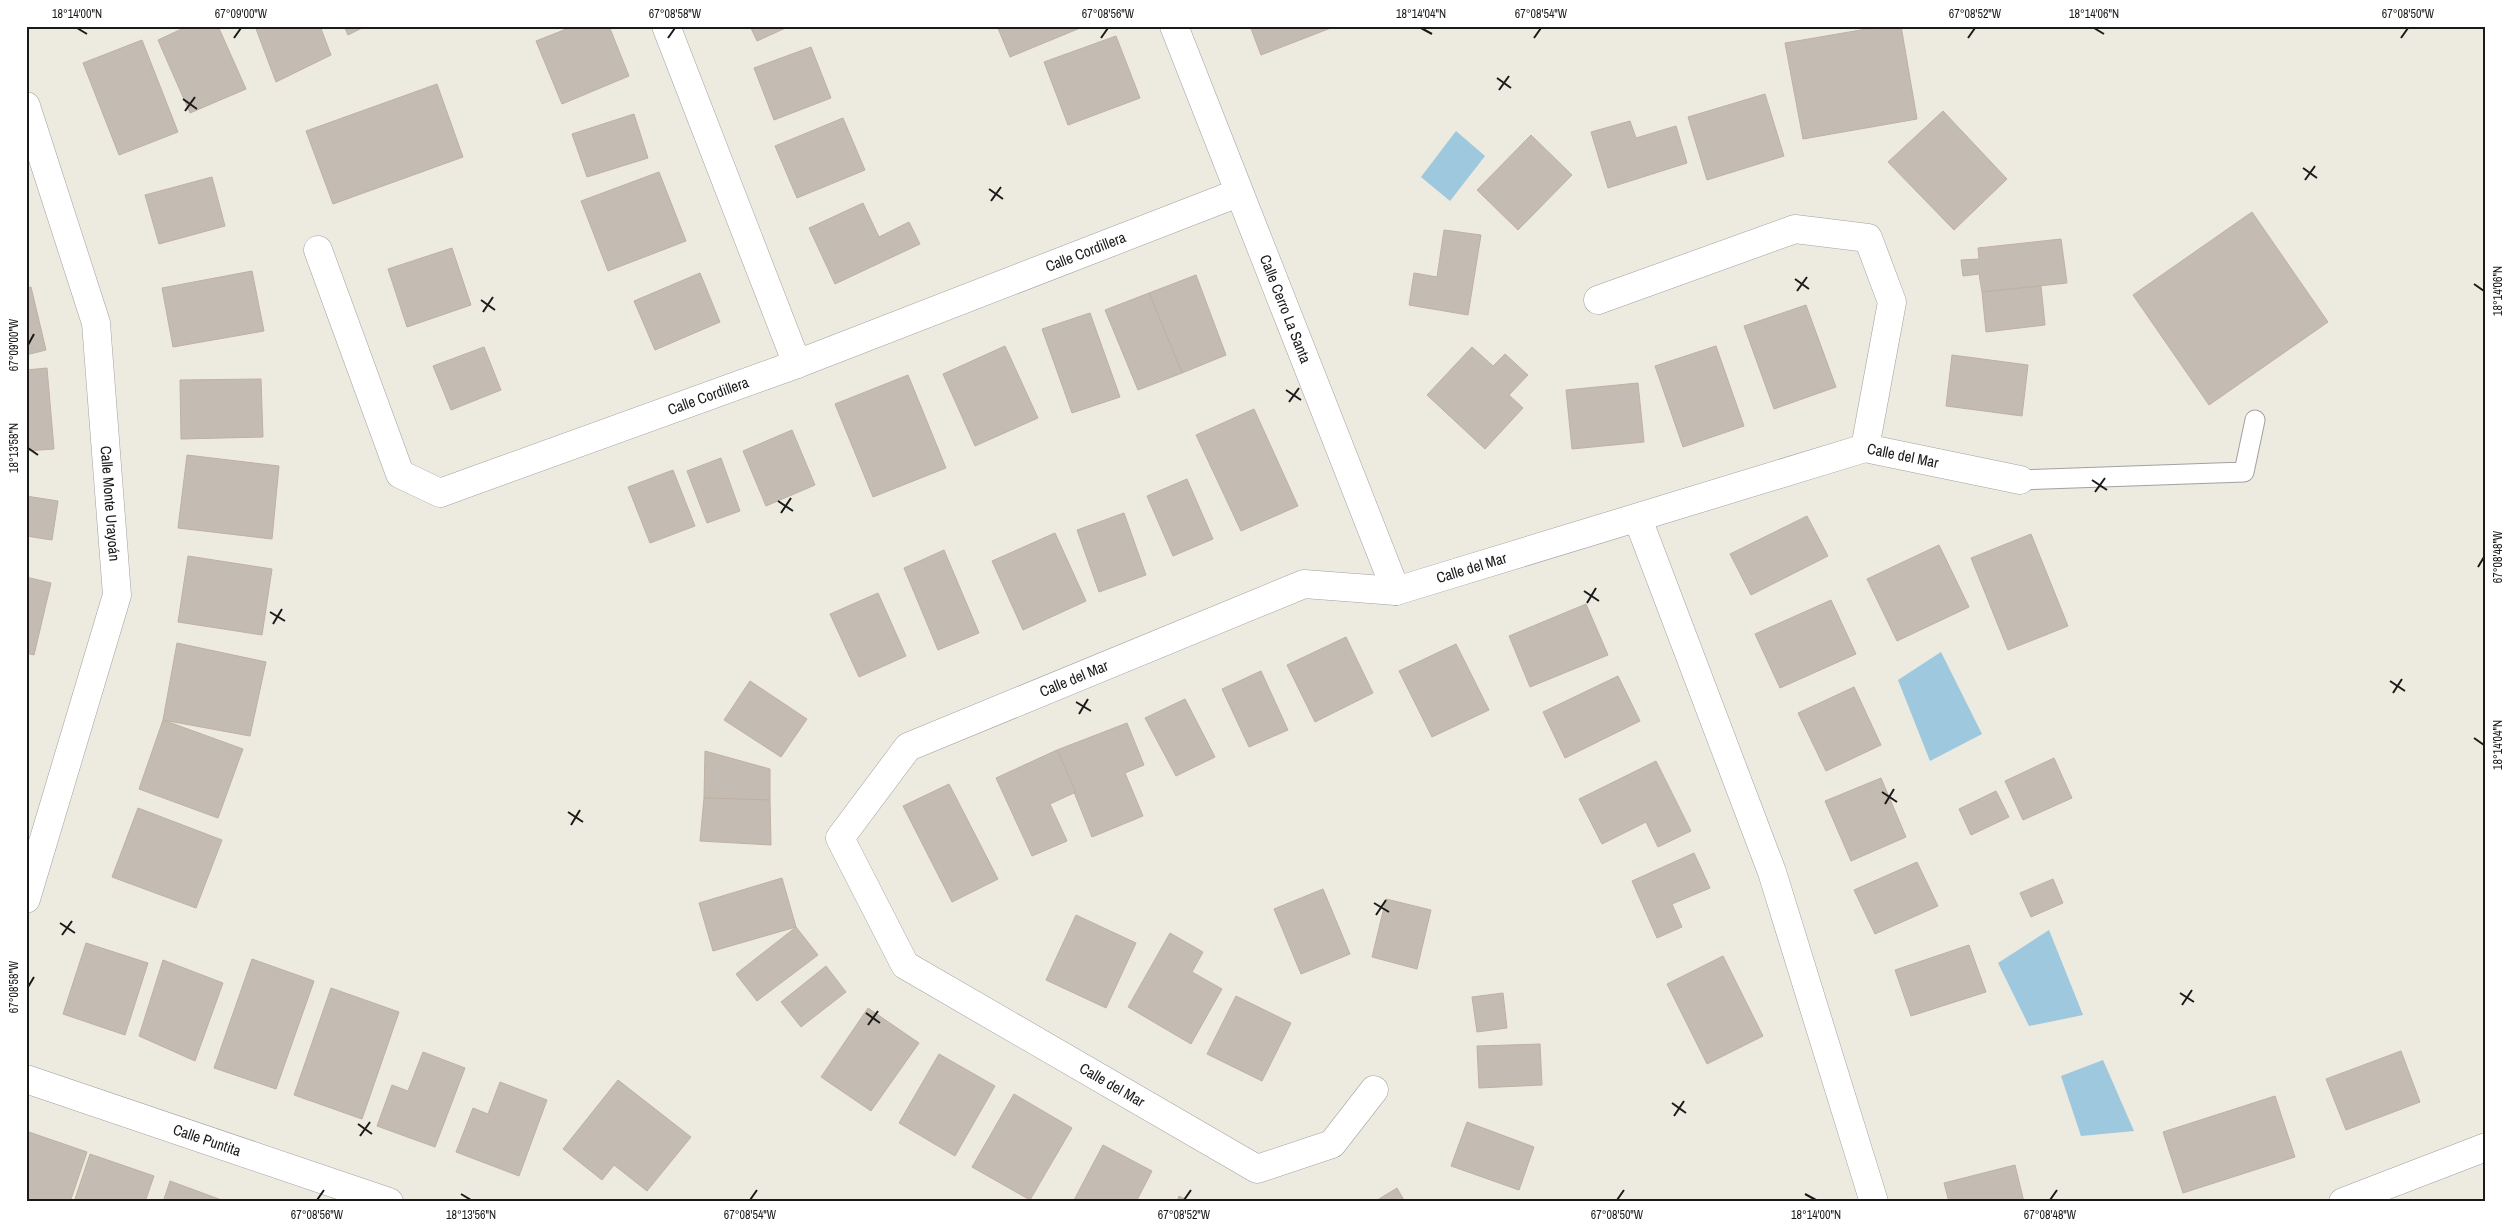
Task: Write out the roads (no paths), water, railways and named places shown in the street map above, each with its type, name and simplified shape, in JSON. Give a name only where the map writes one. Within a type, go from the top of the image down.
[{"type":"street","points":[[666,26],[797,364]]},
{"type":"street","name":"Calle Cerro La Santa","points":[[1174,26],[1238,193],[1396,591]]},
{"type":"street","name":"Calle Monte Urayoán","points":[[26,106],[96,323],[117,596],[26,899]]},
{"type":"street","name":"Calle Cordillera","points":[[318,250],[400,474],[440,494],[797,364],[1238,193]]},
{"type":"street","points":[[1598,300],[1795,229],[1868,238],[1892,302],[1865,448]]},
{"type":"street","name":"Calle del Mar","points":[[1374,1090],[1332,1144],[1257,1169],[905,965],[840,838],[908,747],[1304,584],[1396,591],[1638,519],[1865,448],[2020,480]]},
{"type":"street","points":[[1638,519],[1772,872],[1874,1202]]},
{"type":"street","name":"Calle Puntita","points":[[26,1078],[389,1202]]},
{"type":"street","points":[[2343,1202],[2486,1147]]},
{"type":"lane","points":[[2020,480],[2244,472],[2255,420]]},
{"type":"water","points":[[1456,131],[1485,156],[1450,201],[1421,177]]},
{"type":"water","points":[[1941,652],[1982,734],[1930,761],[1898,680]]},
{"type":"water","points":[[2049,930],[2083,1015],[2029,1026],[1998,963]]},
{"type":"water","points":[[2103,1060],[2134,1131],[2081,1136],[2061,1076]]}]
